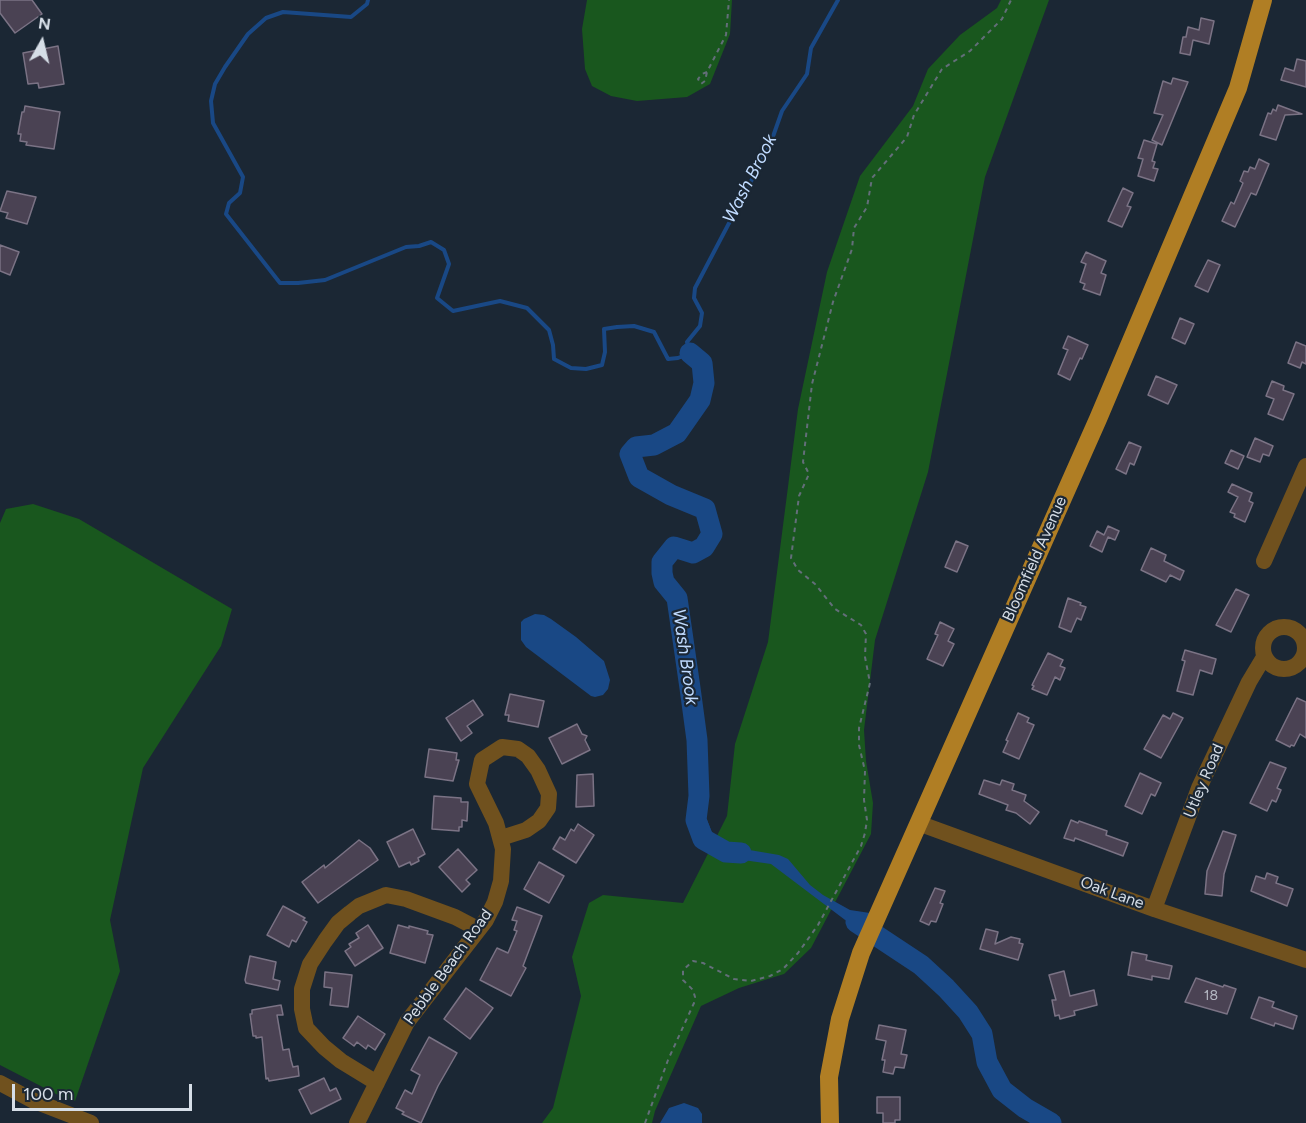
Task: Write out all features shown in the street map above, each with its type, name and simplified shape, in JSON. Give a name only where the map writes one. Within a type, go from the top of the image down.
[{"type":"main road","name":"Bloomfield Avenue","points":[[830,1123],[829,1077],[840,1019],[861,953],[1098,419],[1238,88],[1263,0]]},
{"type":"street","points":[[1264,561],[1306,466]]},
{"type":"street","name":"Utley Road","points":[[1154,909],[1199,788],[1249,682],[1264,657]]},
{"type":"street","name":"Pebble Beach Road","points":[[357,1123],[407,1022],[478,929],[495,902],[501,881],[503,849],[501,838],[477,784],[483,760],[502,747],[518,749],[528,756],[538,770],[549,794],[548,808],[539,821],[526,830],[501,838]]},
{"type":"street","name":"Oak Lane","points":[[918,823],[1154,909],[1306,960]]},
{"type":"street","points":[[377,1083],[341,1061],[306,1028],[302,1009],[302,989],[310,964],[325,941],[338,923],[359,906],[386,895],[406,899],[439,911],[478,929]]},
{"type":"street","points":[[0,1083],[32,1100],[91,1123]]},
{"type":"path","points":[[707,72],[726,35],[729,0]]},
{"type":"path","points":[[645,1123],[668,1060],[694,1003],[693,990],[682,980],[683,970],[693,961],[710,965],[734,979],[743,981],[770,976],[783,969],[818,925],[866,833],[865,771],[859,745],[859,728],[870,683],[865,657],[866,634],[861,625],[835,609],[815,584],[798,570],[791,558],[798,496],[809,474],[803,462],[812,384],[833,302],[852,249],[854,228],[867,207],[872,178],[907,137],[914,115],[942,69],[970,51],[1002,19],[1011,0]]},
{"type":"green space","points":[[587,0],[732,0],[730,34],[710,84],[687,97],[637,101],[611,96],[592,86],[585,69],[582,29]]},
{"type":"green space","points":[[1001,0],[1049,0],[985,177],[928,472],[875,640],[864,730],[866,761],[873,803],[871,834],[811,948],[784,974],[739,988],[701,1006],[655,1111],[652,1123],[542,1123],[553,1108],[581,996],[572,957],[589,903],[603,895],[683,903],[727,816],[735,744],[768,642],[798,409],[827,272],[860,176],[913,106],[928,69],[960,35],[997,8]]},
{"type":"green space","points":[[33,504],[79,519],[232,609],[221,646],[143,768],[110,920],[120,971],[75,1101],[60,1096],[0,1065],[0,523],[6,509]]},
{"type":"water","points":[[535,614],[551,619],[604,661],[610,680],[608,689],[603,695],[591,696],[526,647],[521,640],[521,622]]},
{"type":"water","points":[[702,788],[702,808],[714,837],[726,846],[779,855],[788,859],[810,885],[823,895],[850,910],[870,913],[861,932],[771,864],[722,855],[695,825],[689,790]]},
{"type":"water","points":[[684,1103],[698,1108],[702,1114],[702,1123],[660,1123],[669,1108]]},
{"type":"building","points":[[0,0],[32,0],[42,14],[15,33],[0,13]]},
{"type":"building","points":[[1201,18],[1214,21],[1209,44],[1193,40],[1190,55],[1180,53],[1183,37],[1186,37],[1188,27],[1199,30]]},
{"type":"building","points":[[58,46],[64,84],[39,88],[38,83],[28,84],[23,53]]},
{"type":"building","points":[[1297,59],[1306,61],[1306,87],[1281,80],[1285,68],[1294,71]]},
{"type":"building","points":[[1173,78],[1188,82],[1162,145],[1152,140],[1163,115],[1154,113],[1163,81],[1171,84]]},
{"type":"building","points":[[1278,105],[1302,114],[1285,115],[1276,140],[1260,135],[1268,113],[1271,114],[1273,109],[1276,111]]},
{"type":"building","points":[[25,106],[60,112],[54,149],[26,145],[27,142],[20,141],[21,134],[18,134]]},
{"type":"building","points":[[1144,140],[1157,144],[1152,161],[1155,162],[1153,168],[1158,169],[1154,181],[1138,176],[1143,159],[1138,158]]},
{"type":"building","points":[[1259,159],[1269,164],[1256,195],[1251,193],[1235,227],[1222,221],[1231,202],[1234,204],[1243,183],[1240,181],[1244,171],[1248,172],[1250,167],[1255,169]]},
{"type":"building","points":[[1123,188],[1133,193],[1127,206],[1131,207],[1122,227],[1108,221]]},
{"type":"building","points":[[7,191],[36,197],[27,224],[6,218],[8,213],[0,211]]},
{"type":"building","points":[[0,245],[19,252],[10,275],[0,271]]},
{"type":"building","points":[[1086,252],[1106,261],[1101,273],[1106,275],[1100,295],[1083,289],[1085,284],[1080,282],[1086,264],[1081,262]]},
{"type":"building","points":[[1208,260],[1220,265],[1208,292],[1195,286]]},
{"type":"building","points":[[1180,318],[1194,324],[1185,344],[1172,338]]},
{"type":"building","points":[[1068,336],[1088,345],[1070,380],[1058,374],[1068,350],[1063,348]]},
{"type":"building","points":[[1296,342],[1306,346],[1306,364],[1302,362],[1300,368],[1288,363]]},
{"type":"building","points":[[1156,376],[1177,385],[1168,404],[1148,395]]},
{"type":"building","points":[[1272,381],[1284,386],[1283,390],[1294,394],[1283,420],[1268,414],[1274,399],[1266,396]]},
{"type":"building","points":[[1255,438],[1273,446],[1269,456],[1263,454],[1260,462],[1247,457]]},
{"type":"building","points":[[1129,442],[1141,447],[1134,465],[1130,463],[1126,474],[1116,469]]},
{"type":"building","points":[[1231,450],[1244,456],[1238,469],[1225,463]]},
{"type":"building","points":[[1232,484],[1252,493],[1249,501],[1253,503],[1245,522],[1234,517],[1235,514],[1230,512],[1238,497],[1228,492]]},
{"type":"building","points":[[1108,526],[1119,531],[1115,540],[1108,537],[1102,552],[1090,546],[1097,531],[1104,535]]},
{"type":"building","points":[[956,541],[968,546],[957,572],[945,567]]},
{"type":"building","points":[[1151,548],[1166,555],[1164,561],[1184,571],[1180,580],[1170,575],[1166,582],[1141,570]]},
{"type":"building","points":[[1236,589],[1249,595],[1231,632],[1216,625]]},
{"type":"building","points":[[1068,598],[1086,607],[1081,620],[1077,618],[1071,632],[1059,627]]},
{"type":"building","points":[[940,622],[954,629],[948,641],[954,644],[943,666],[927,659],[938,635],[935,634]]},
{"type":"building","points":[[1185,650],[1216,659],[1212,674],[1200,670],[1193,695],[1177,691],[1185,661],[1182,660]]},
{"type":"building","points":[[1048,653],[1063,660],[1060,666],[1065,668],[1060,680],[1055,677],[1047,695],[1032,689],[1034,686],[1032,685]]},
{"type":"building","points":[[510,694],[544,701],[538,727],[508,721],[509,715],[505,715]]},
{"type":"building","points":[[1297,698],[1306,702],[1306,738],[1300,734],[1294,746],[1290,747],[1276,740]]},
{"type":"building","points":[[473,700],[483,715],[467,726],[472,733],[461,741],[446,718]]},
{"type":"building","points":[[1018,713],[1029,718],[1027,722],[1034,725],[1019,759],[1003,752]]},
{"type":"building","points":[[1173,713],[1183,718],[1161,758],[1144,749],[1163,715],[1170,719]]},
{"type":"building","points":[[577,724],[582,734],[587,736],[585,740],[590,750],[562,764],[549,738]]},
{"type":"building","points":[[429,749],[457,753],[456,760],[459,760],[453,781],[425,777]]},
{"type":"building","points":[[1270,762],[1286,768],[1277,788],[1281,790],[1276,802],[1272,800],[1267,811],[1250,803]]},
{"type":"building","points":[[1140,773],[1161,783],[1155,796],[1151,794],[1142,814],[1125,806]]},
{"type":"building","points":[[593,774],[594,806],[576,807],[577,775]]},
{"type":"building","points":[[984,780],[1000,785],[1002,780],[1014,784],[1012,790],[1026,795],[1024,801],[1039,812],[1030,824],[1016,813],[1006,810],[1008,805],[979,794]]},
{"type":"building","points":[[434,796],[461,798],[461,802],[468,802],[467,821],[462,820],[462,827],[459,827],[459,831],[432,829]]},
{"type":"building","points":[[1071,820],[1107,831],[1106,835],[1128,843],[1123,856],[1075,838],[1074,841],[1064,838]]},
{"type":"building","points":[[578,824],[594,835],[576,863],[553,849],[560,837],[565,840],[571,829],[574,831]]},
{"type":"building","points":[[413,829],[425,854],[411,865],[410,862],[399,867],[387,842]]},
{"type":"building","points":[[1223,831],[1236,835],[1224,874],[1222,896],[1205,894],[1207,871]]},
{"type":"building","points":[[359,840],[370,848],[378,860],[318,903],[302,882],[324,865],[325,868]]},
{"type":"building","points":[[458,849],[477,870],[466,880],[470,884],[462,892],[439,867]]},
{"type":"building","points":[[539,862],[564,876],[549,903],[524,889]]},
{"type":"building","points":[[1267,873],[1278,877],[1276,883],[1293,889],[1287,906],[1251,891],[1256,876],[1265,879]]},
{"type":"building","points":[[935,888],[945,891],[940,903],[943,904],[936,922],[931,921],[929,925],[920,921]]},
{"type":"building","points":[[283,906],[305,918],[303,920],[307,922],[296,942],[292,940],[289,947],[267,935]]},
{"type":"building","points":[[517,907],[542,916],[523,966],[526,968],[511,996],[480,980],[497,948],[508,953],[517,931],[514,930],[517,921],[512,920]]},
{"type":"building","points":[[368,925],[383,948],[355,966],[345,951],[351,947],[349,944],[359,938],[356,933]]},
{"type":"building","points":[[398,925],[428,931],[427,934],[433,935],[425,963],[390,953]]},
{"type":"building","points":[[986,929],[998,932],[995,944],[1011,937],[1020,939],[1019,943],[1023,944],[1018,960],[980,949]]},
{"type":"building","points":[[1132,952],[1147,955],[1146,960],[1172,966],[1169,979],[1152,976],[1152,980],[1128,975]]},
{"type":"building","points":[[250,956],[276,962],[273,979],[280,981],[278,990],[246,983]]},
{"type":"building","points":[[1064,971],[1070,996],[1094,990],[1097,1005],[1074,1011],[1075,1015],[1060,1019],[1059,1015],[1055,1016],[1052,1000],[1056,1000],[1049,975]]},
{"type":"building","points":[[325,972],[352,975],[348,1007],[330,1005],[332,988],[324,987]]},
{"type":"building","points":[[1196,978],[1236,989],[1227,1014],[1185,1002]]},
{"type":"building","points":[[466,988],[493,1008],[470,1039],[444,1019]]},
{"type":"building","points":[[1259,997],[1274,1002],[1272,1007],[1297,1016],[1293,1029],[1275,1023],[1274,1026],[1251,1018]]},
{"type":"building","points":[[281,1005],[283,1015],[277,1015],[283,1050],[289,1049],[293,1067],[298,1066],[299,1076],[269,1081],[268,1078],[266,1079],[262,1037],[253,1036],[250,1014],[252,1010]]},
{"type":"building","points":[[358,1016],[385,1034],[375,1050],[368,1045],[366,1049],[357,1042],[354,1046],[343,1038]]},
{"type":"building","points":[[879,1025],[906,1030],[901,1054],[907,1055],[904,1068],[895,1067],[893,1074],[883,1072],[885,1060],[882,1060],[886,1041],[876,1039]]},
{"type":"building","points":[[429,1037],[457,1053],[438,1086],[421,1123],[402,1114],[404,1112],[396,1108],[405,1090],[412,1094],[420,1075],[411,1070]]},
{"type":"building","points":[[324,1078],[330,1091],[336,1088],[341,1099],[311,1114],[299,1090]]},
{"type":"building","points":[[877,1097],[900,1097],[900,1120],[895,1120],[895,1123],[883,1123],[883,1113],[877,1113]]},
{"type":"waterway","points":[[368,0],[367,4],[351,17],[283,12],[266,18],[248,34],[225,67],[215,84],[211,101],[213,123],[243,177],[240,193],[229,203],[226,214],[280,283],[325,280],[406,247],[431,242],[444,250],[449,264],[437,298],[453,311],[500,301],[527,308],[549,330],[554,359],[571,368],[586,369],[602,365],[605,352],[604,329],[634,326],[654,332],[668,359],[690,353],[687,342],[700,326],[702,313],[694,298],[695,288],[770,145],[782,111],[807,74],[811,48],[838,0]]},
{"type":"waterway","name":"Wash Brook","points":[[690,353],[702,363],[704,383],[700,400],[677,433],[654,445],[636,447],[630,454],[639,477],[671,495],[705,509],[712,534],[704,547],[693,553],[674,547],[662,562],[662,573],[664,582],[677,598],[690,688],[697,740],[699,796],[696,820],[703,839],[726,852],[741,853]]},
{"type":"waterway","name":"Wash Brook","points":[[856,922],[921,965],[946,988],[968,1012],[982,1034],[987,1062],[1002,1090],[1025,1108],[1051,1123]]}]
